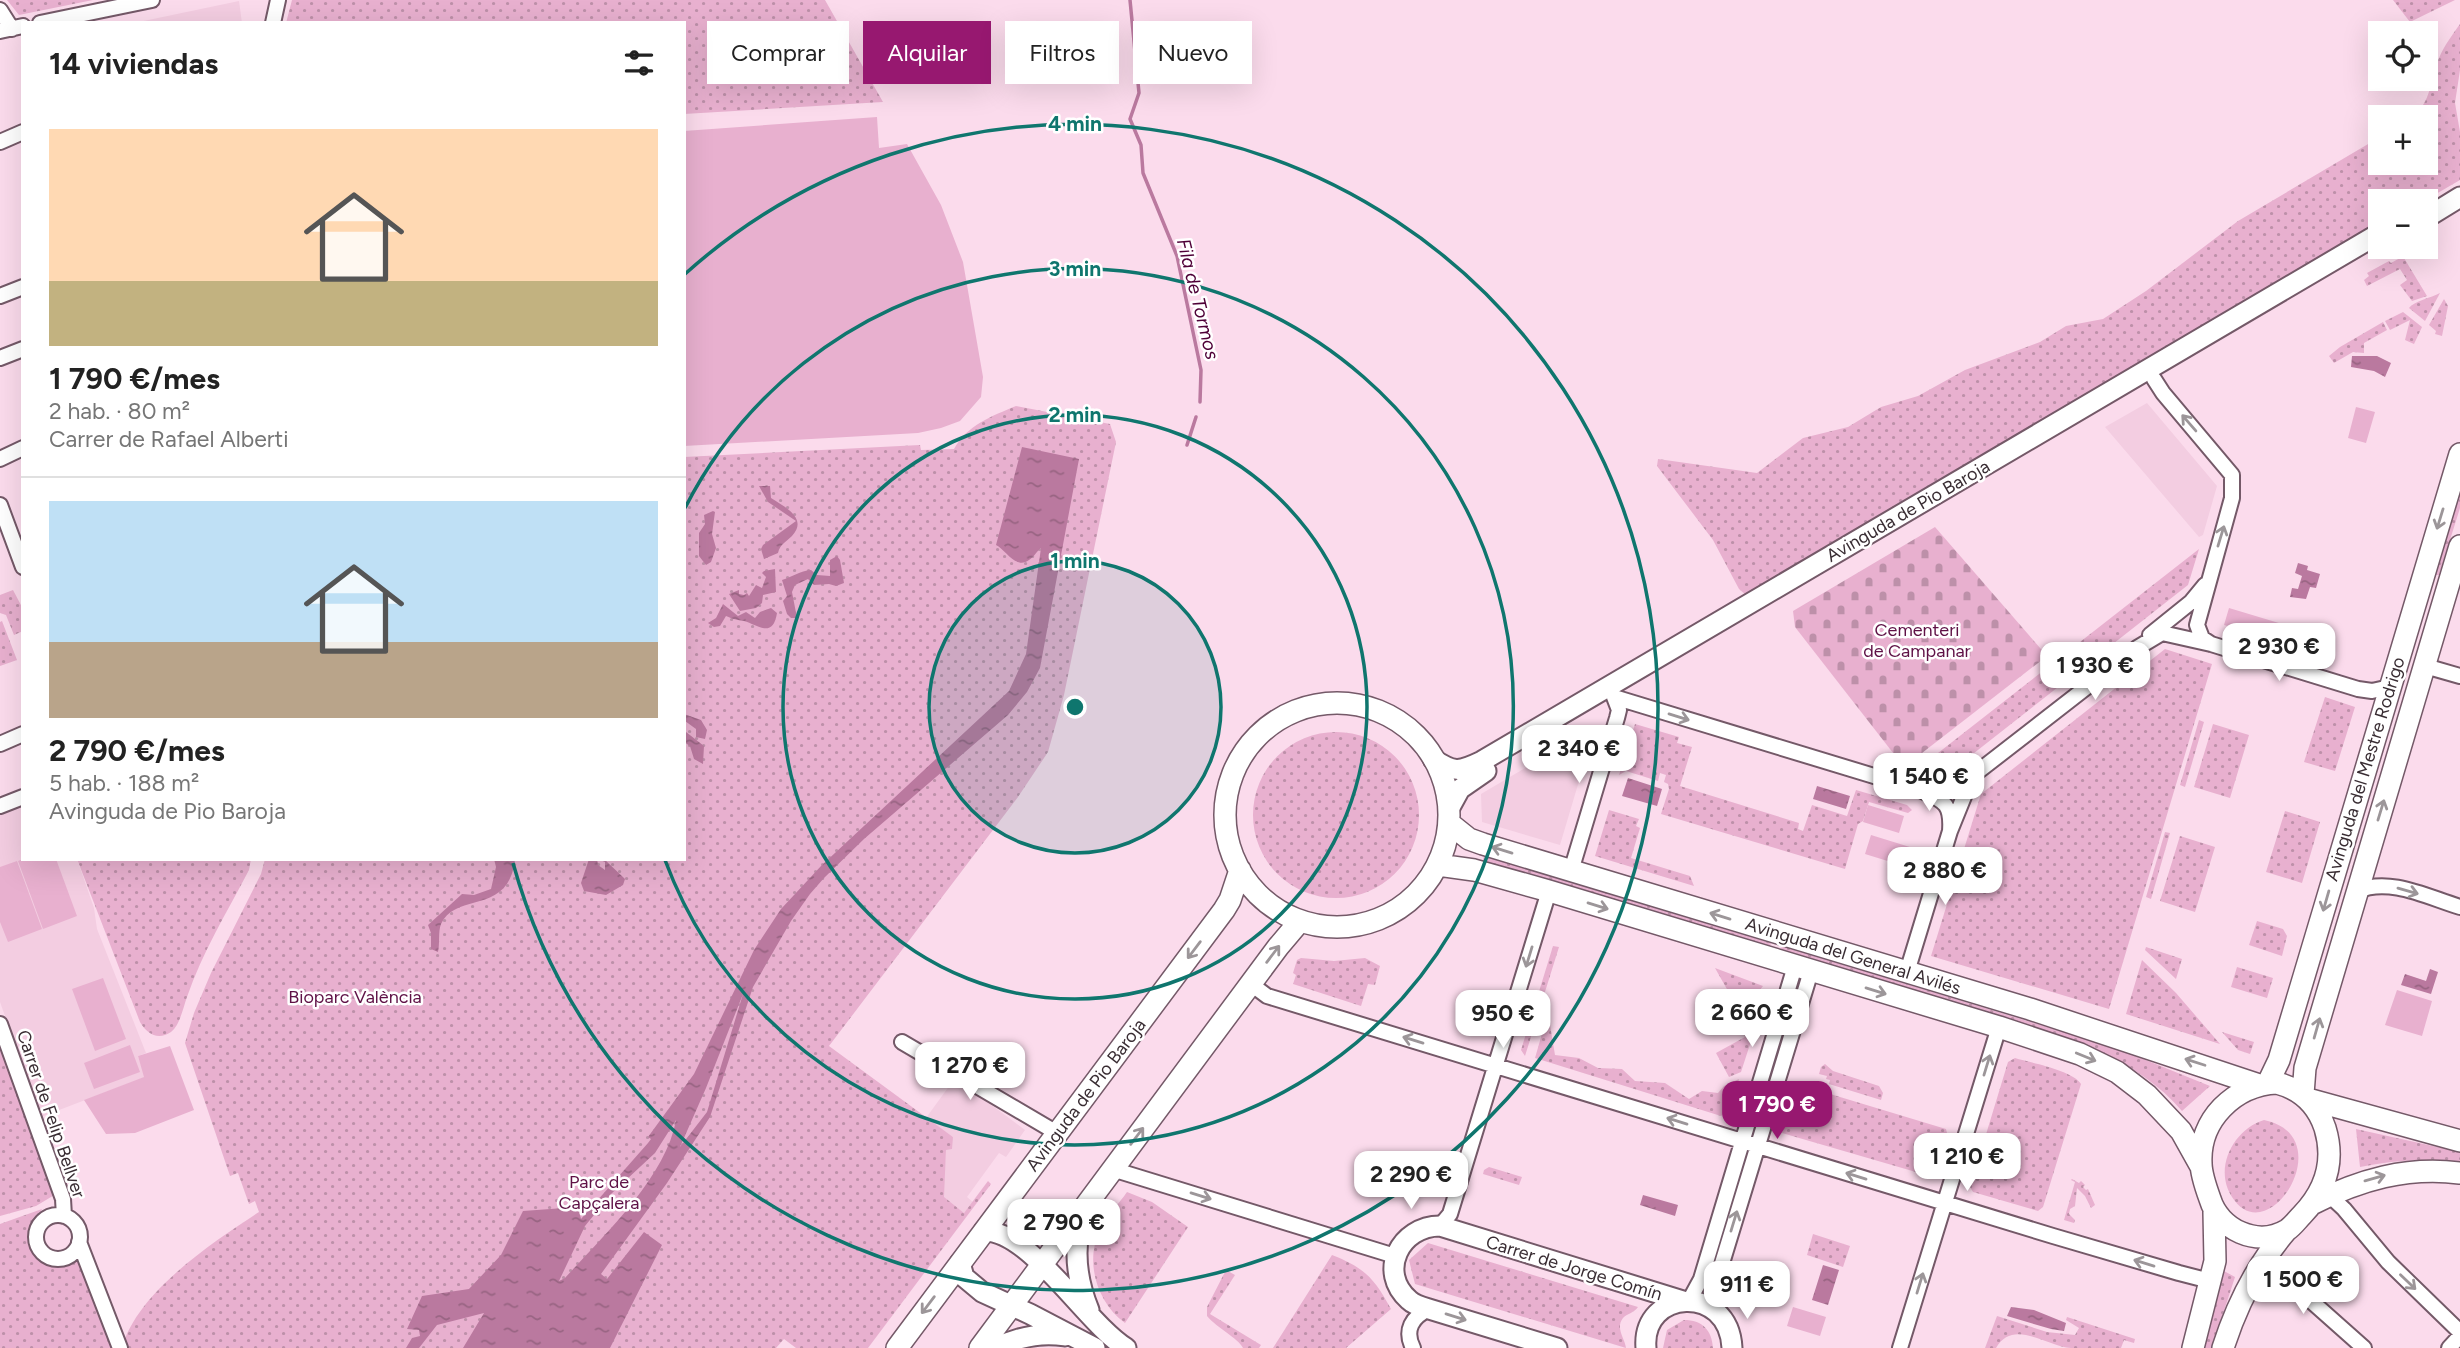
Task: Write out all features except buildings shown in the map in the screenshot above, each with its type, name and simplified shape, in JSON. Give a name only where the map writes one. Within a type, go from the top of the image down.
[{"type":"main road","points":[[2438,199],[2460,186]]},
{"type":"main road","points":[[2438,211],[2460,197]]},
{"type":"main road","name":"Avinguda de Pio Baroja","points":[[1433,759],[1454,770],[1463,770],[1482,761],[2368,240]]},
{"type":"main road","name":"Avinguda de Pio Baroja","points":[[1449,816],[1452,799],[1469,781],[2368,252]]},
{"type":"main road","name":"Avinguda del Mestre Rodrigo","points":[[2264,1084],[2279,1060],[2460,454]]},
{"type":"main road","name":"Avinguda del Mestre Rodrigo","points":[[2305,1097],[2305,1068],[2460,546]]},
{"type":"main road","points":[[1325,704],[1360,706],[1392,718],[1406,727],[1419,739],[1433,759],[1444,783],[1449,816],[1445,845],[1430,879],[1394,912],[1380,919],[1348,927],[1300,921],[1268,904],[1254,891],[1240,870],[1232,855],[1226,830],[1228,788],[1238,764],[1252,742],[1277,720],[1309,707],[1325,704]]},
{"type":"main road","name":"Avinguda del General Avilés","points":[[1449,816],[1469,839],[2042,1013],[2264,1084]]},
{"type":"main road","name":"Avinguda del General Avilés","points":[[1438,865],[1474,870],[1549,891],[2080,1054],[2117,1072],[2147,1095],[2181,1131],[2200,1165]]},
{"type":"main road","name":"Avinguda de Pio Baroja","points":[[897,1348],[1225,909],[1240,870]]},
{"type":"main road","points":[[979,1348],[1300,921]]},
{"type":"main road","points":[[2193,1348],[2215,1261],[2214,1212],[2200,1165],[2204,1133],[2211,1120],[2229,1101],[2264,1084],[2283,1084],[2305,1097],[2459,1136]]},
{"type":"main road","points":[[2305,1097],[2322,1121],[2330,1155],[2330,1167],[2320,1200]]},
{"type":"main road","points":[[2223,1348],[2245,1289],[2264,1259],[2286,1231],[2320,1200],[2387,1175],[2435,1170],[2460,1173]]},
{"type":"main road","points":[[1090,1198],[1080,1229],[1076,1266],[1082,1294],[1093,1321]]},
{"type":"main road","points":[[2214,1212],[2225,1224],[2251,1236],[2286,1231]]},
{"type":"main road","points":[[1440,1226],[1418,1230],[1401,1244],[1395,1256],[1395,1279],[1409,1300],[1429,1309],[1557,1348]]},
{"type":"main road","name":"Carrer de Jorge Comín","points":[[1440,1226],[1686,1301],[1707,1305],[1716,1311]]},
{"type":"main road","points":[[984,1231],[1004,1235],[1041,1263],[1093,1321],[1126,1348]]},
{"type":"main road","points":[[960,1263],[969,1283],[993,1299],[1087,1343]]},
{"type":"main road","points":[[1646,1348],[1647,1330],[1654,1318],[1664,1309],[1686,1301]]},
{"type":"main road","points":[[1716,1311],[1726,1323],[1732,1348]]},
{"type":"main road","points":[[996,1348],[1020,1338],[1052,1334],[1087,1343]]},
{"type":"street","points":[[50,21],[152,0]]},
{"type":"street","points":[[273,21],[278,0]]},
{"type":"street","points":[[0,10],[11,29]]},
{"type":"street","points":[[0,142],[21,133]]},
{"type":"street","points":[[0,296],[21,288]]},
{"type":"street","points":[[0,358],[21,350]]},
{"type":"street","points":[[2154,379],[2232,475],[2234,491],[2197,625],[2202,638],[2211,645]]},
{"type":"street","points":[[0,459],[21,449]]},
{"type":"street","points":[[0,505],[21,562]]},
{"type":"street","points":[[2137,648],[2196,597],[2208,581]]},
{"type":"street","points":[[1920,790],[1948,789],[1980,770],[2155,635],[2162,634],[2211,645],[2358,689],[2372,691],[2390,687]]},
{"type":"street","points":[[2425,666],[2460,676]]},
{"type":"street","points":[[2358,689],[2368,696],[2382,714]]},
{"type":"street","points":[[1614,697],[1920,790],[1945,803],[1951,815],[1950,831]]},
{"type":"street","points":[[1571,871],[1619,710],[1614,697]]},
{"type":"street","points":[[0,744],[21,735]]},
{"type":"street","points":[[1907,972],[1950,831],[1967,789],[1980,770]]},
{"type":"street","points":[[0,806],[21,798]]},
{"type":"street","points":[[2357,891],[2373,885],[2387,885],[2460,907]]},
{"type":"street","points":[[1440,1226],[1450,1214],[1549,891]]},
{"type":"street","points":[[1686,1301],[1701,1279],[1743,1141],[1803,969]]},
{"type":"street","points":[[1716,1311],[1713,1303],[1716,1283],[1757,1146],[1803,969]]},
{"type":"street","points":[[1251,984],[1267,996],[2166,1270],[2210,1280]]},
{"type":"street","name":"Carrer de Felip Bellver","points":[[0,1024],[63,1199],[64,1216]]},
{"type":"street","points":[[1900,1348],[1999,1027]]},
{"type":"street","points":[[902,1042],[1057,1133]]},
{"type":"street","points":[[1112,1169],[1395,1256]]},
{"type":"street","points":[[2320,1200],[2344,1209],[2388,1262],[2460,1334],[2449,1348]]},
{"type":"street","points":[[79,1242],[76,1249],[64,1258],[51,1258],[39,1249],[35,1238],[40,1223],[49,1216],[64,1216],[76,1225],[79,1242],[120,1348]]},
{"type":"street","points":[[2264,1259],[2364,1348]]},
{"type":"street","points":[[1413,1348],[1408,1332],[1411,1324],[1415,1317],[1429,1309]]},
{"type":"shaded area","points":[[239,1],[242,21],[144,21]]},
{"type":"shaded area","points":[[2147,403],[2217,486],[2203,535],[2199,537],[2105,427]]},
{"type":"shaded area","points":[[1559,748],[1582,771],[1560,845],[1482,822],[1481,794]]},
{"type":"shaded area","points":[[21,804],[21,861],[78,861],[94,908],[97,929],[146,1053],[138,1056],[145,1077],[41,1117],[0,1002],[0,813]]},
{"type":"shaded area","points":[[955,1078],[1025,1130],[1006,1157],[999,1153],[967,1197],[973,1202],[964,1213],[943,1197],[946,1149],[953,1137],[926,1118]]},
{"type":"green space","points":[[7,0],[93,0],[19,15]]},
{"type":"green space","points":[[292,0],[825,0],[837,21],[707,21],[707,84],[849,84],[849,42],[863,67],[863,84],[873,84],[883,102],[686,114],[686,21],[287,21]]},
{"type":"green space","points":[[2393,0],[2455,0],[2412,21]]},
{"type":"green space","points":[[2460,24],[2460,70],[2455,103],[2460,132],[2460,180],[2438,193],[2438,189],[2368,189],[2368,234],[1746,595],[1739,589],[1713,540],[1657,466],[1658,459],[1757,473],[1803,438],[1848,427],[1881,407],[1918,396],[1965,370],[2040,342],[2066,326],[2103,319],[2146,291],[2238,221],[2368,144],[2368,175],[2438,175],[2438,105],[2423,105],[2430,91],[2438,91],[2438,61]]},
{"type":"green space","points":[[877,117],[879,148],[907,144],[941,205],[963,262],[983,377],[981,397],[960,421],[918,433],[686,446],[686,131]]},
{"type":"green space","points":[[2405,259],[2427,296],[2412,301],[2400,285],[2407,280],[2400,269],[2367,286],[2364,280],[2369,276],[2367,273],[2389,261],[2391,263]]},
{"type":"green space","points":[[2440,293],[2425,321],[2409,308],[2419,301]]},
{"type":"green space","points":[[2444,299],[2448,306],[2442,336],[2435,334],[2436,331],[2429,325]]},
{"type":"green space","points":[[2403,312],[2422,327],[2414,344],[2405,340],[2410,320],[2390,330],[2385,321]]},
{"type":"green space","points":[[2383,322],[2387,330],[2364,343],[2364,353],[2353,352],[2334,363],[2329,356]]},
{"type":"green space","points":[[1016,406],[1110,424],[1116,442],[1064,695],[1048,752],[1018,797],[829,1046],[953,1137],[952,1149],[946,1150],[944,1197],[964,1213],[988,1181],[991,1184],[868,1348],[796,1348],[784,1339],[776,1348],[122,1348],[130,1327],[160,1288],[199,1253],[259,1212],[255,1201],[249,1204],[238,1173],[230,1176],[185,1043],[211,973],[261,874],[264,861],[686,861],[686,457],[920,445],[921,450],[954,449],[973,427]]},
{"type":"green space","points":[[2356,407],[2375,412],[2366,443],[2348,438]]},
{"type":"green space","points":[[2460,483],[2460,508],[2439,575],[2434,575]]},
{"type":"green space","name":"Cementeri de Campanar","points":[[1935,527],[2047,656],[1904,767],[1795,627],[1793,611]]},
{"type":"green space","points":[[2199,549],[2188,585],[1941,779],[1915,771]]},
{"type":"green space","points":[[13,590],[21,605],[21,632],[14,635],[6,615],[0,613],[0,595]]},
{"type":"green space","points":[[2229,608],[2299,629],[2294,646],[2224,625]]},
{"type":"green space","points":[[2,621],[17,660],[0,666],[0,622]]},
{"type":"green space","points":[[2165,649],[2212,664],[2109,1009],[1931,956],[1981,794]]},
{"type":"green space","points":[[2325,697],[2355,707],[2335,771],[2304,762]]},
{"type":"green space","points":[[2199,720],[2204,722],[2185,787],[2180,785]]},
{"type":"green space","points":[[1635,724],[1679,737],[1677,743],[1692,747],[1680,786],[1799,823],[1798,829],[1803,831],[1812,805],[1847,816],[1856,790],[1907,805],[1912,810],[1908,813],[1869,802],[1863,821],[1858,824],[1845,869],[1661,814],[1669,789],[1664,782],[1666,775],[1660,773],[1658,781],[1626,771],[1619,775]]},
{"type":"green space","points":[[2213,724],[2249,735],[2230,798],[2194,787]]},
{"type":"green space","points":[[1596,726],[1582,771],[1559,748]]},
{"type":"green space","points":[[1336,732],[1368,739],[1382,746],[1394,757],[1405,769],[1412,783],[1419,815],[1412,847],[1405,861],[1394,873],[1382,884],[1368,891],[1336,898],[1304,891],[1290,884],[1278,873],[1267,861],[1260,847],[1253,815],[1260,783],[1267,769],[1278,757],[1290,746],[1304,739]]},
{"type":"green space","points":[[1868,805],[1904,816],[1899,833],[1863,822]]},
{"type":"green space","points":[[1609,810],[1639,819],[1636,826],[1640,828],[1631,858],[1690,876],[1694,886],[1595,856]]},
{"type":"green space","points":[[2285,811],[2320,822],[2302,883],[2266,872]]},
{"type":"green space","points":[[2165,832],[2170,833],[2151,899],[2146,897]]},
{"type":"green space","points":[[1871,835],[1913,848],[1907,867],[1865,854]]},
{"type":"green space","points":[[2180,836],[2215,847],[2195,912],[2160,901]]},
{"type":"green space","points":[[1484,856],[1771,943],[1769,949],[1482,863]]},
{"type":"green space","points":[[17,861],[42,929],[8,942],[0,922],[0,867]]},
{"type":"green space","points":[[18,861],[57,861],[77,916],[43,929]]},
{"type":"green space","points":[[78,861],[251,861],[249,870],[200,964],[174,1029],[166,1035],[157,1036],[146,1030],[140,1022]]},
{"type":"green space","points":[[2257,921],[2283,929],[2287,936],[2282,956],[2249,945]]},
{"type":"green space","points":[[1553,946],[1559,947],[1525,1056],[1521,1050]]},
{"type":"green space","points":[[1782,946],[2116,1048],[2210,1086],[2182,1111],[2165,1093],[2145,1078],[2102,1052],[1780,953]]},
{"type":"green space","points":[[2146,947],[2182,959],[2176,979],[2145,950]]},
{"type":"green space","points":[[1301,958],[1334,961],[1365,958],[1380,966],[1375,985],[1368,984],[1361,1006],[1293,984],[1297,960]]},
{"type":"green space","points":[[2142,960],[2176,993],[2220,1044],[2126,1014]]},
{"type":"green space","points":[[2237,967],[2273,978],[2267,998],[2231,987]]},
{"type":"green space","points":[[1715,968],[1763,986],[1741,1014]]},
{"type":"green space","points":[[103,978],[126,1039],[95,1051],[72,989]]},
{"type":"green space","points":[[2397,990],[2432,1001],[2422,1036],[2385,1025]]},
{"type":"green space","points":[[1548,1013],[1555,1055],[1579,1058],[1598,1068],[1622,1069],[1635,1081],[1665,1083],[1689,1099],[1702,1091],[1718,1093],[1724,1086],[1739,1079],[1727,1112],[1721,1116],[1535,1058]]},
{"type":"green space","points":[[1751,1028],[1754,1032],[1741,1072],[1729,1077],[1716,1053],[1745,1037],[1743,1033]]},
{"type":"green space","points":[[2222,1032],[2254,1042],[2250,1054],[2238,1050]]},
{"type":"green space","points":[[0,1040],[56,1194],[36,1206],[0,1216]]},
{"type":"green space","points":[[130,1045],[140,1072],[94,1089],[84,1063]]},
{"type":"green space","points":[[170,1046],[194,1110],[135,1133],[106,1134],[84,1100],[144,1077],[138,1056]]},
{"type":"green space","points":[[2015,1058],[2060,1071],[2081,1084],[2043,1207],[2038,1211],[1973,1192],[1970,1187],[2008,1062]]},
{"type":"green space","points":[[1825,1064],[1833,1071],[1879,1086],[1883,1093],[1881,1100],[1829,1084],[1827,1076],[1819,1074]]},
{"type":"green space","points":[[1797,1084],[1946,1129],[1933,1177],[1782,1133]]},
{"type":"green space","points":[[2264,1120],[2286,1130],[2297,1147],[2298,1166],[2291,1186],[2279,1202],[2263,1211],[2247,1211],[2232,1197],[2227,1186],[2226,1162],[2236,1141],[2244,1132]]},
{"type":"green space","points":[[2356,1129],[2460,1152],[2460,1163],[2410,1160],[2360,1167]]},
{"type":"green space","points":[[1489,1167],[1522,1177],[1519,1185],[1483,1174]]},
{"type":"green space","points":[[2072,1179],[2085,1185],[2083,1187],[2088,1189],[2095,1205],[2091,1208],[2077,1188],[2075,1206],[2070,1209],[2069,1214],[2075,1220],[2074,1223],[2064,1220],[2075,1182]]},
{"type":"green space","points":[[1127,1192],[1152,1202],[1188,1227],[1125,1323],[1115,1314],[1100,1292],[1093,1267],[1096,1240],[1104,1223]]},
{"type":"green space","points":[[42,1209],[30,1234],[33,1252],[45,1262],[54,1264],[71,1260],[79,1254],[115,1348],[0,1348],[0,1224]]},
{"type":"green space","points":[[1813,1234],[1850,1246],[1843,1267],[1807,1255]]},
{"type":"green space","points":[[1428,1243],[1638,1307],[1621,1322],[1620,1330],[1626,1348],[1415,1284],[1409,1260]]},
{"type":"green space","points":[[1332,1255],[1368,1275],[1391,1309],[1346,1348],[1273,1348]]},
{"type":"green space","points":[[1226,1270],[1235,1275],[1210,1314],[1261,1345],[1259,1348],[1243,1348],[1207,1316],[1207,1307]]},
{"type":"green space","points":[[2224,1271],[2235,1277],[2212,1348],[2202,1348]]},
{"type":"green space","points":[[1793,1307],[1826,1317],[1820,1336],[1787,1326]]},
{"type":"green space","points":[[1997,1316],[2047,1332],[2075,1335],[2079,1328],[2066,1320],[2067,1317],[2135,1339],[2134,1343],[2124,1340],[2121,1348],[2071,1348],[2021,1334],[2003,1339],[1996,1348],[1985,1348]]},
{"type":"green space","points":[[1684,1320],[1705,1327],[1711,1336],[1713,1348],[1663,1348],[1667,1330]]},
{"type":"water","points":[[2352,356],[2377,356],[2391,363],[2385,377],[2374,371],[2351,367]]},
{"type":"water","points":[[1022,447],[1079,459],[1040,668],[1027,692],[1008,715],[864,839],[824,878],[791,921],[753,987],[710,1117],[667,1183],[601,1274],[607,1279],[644,1232],[662,1245],[610,1348],[463,1348],[484,1313],[437,1325],[419,1348],[406,1348],[412,1338],[420,1336],[419,1330],[407,1329],[422,1296],[469,1289],[501,1255],[523,1211],[578,1207],[581,1219],[648,1143],[651,1139],[648,1137],[694,1074],[754,950],[781,909],[821,866],[1009,691],[1026,654],[1041,548],[1029,560],[1020,563],[996,545]],"holes":[[[743,994],[707,1112],[680,1147],[706,1088]],[[676,1120],[670,1141],[647,1184],[615,1224],[565,1278],[559,1281],[585,1226],[611,1194],[655,1153]]]},
{"type":"water","points":[[759,486],[770,486],[771,498],[792,513],[798,524],[778,553],[764,559],[761,549],[763,545],[796,521],[768,502]]},
{"type":"water","points":[[713,511],[712,534],[716,548],[711,562],[706,565],[699,556],[699,533],[705,524],[704,515]]},
{"type":"water","points":[[837,556],[844,583],[836,586],[814,585],[808,579],[795,585],[792,592],[797,618],[791,618],[783,601],[787,596],[782,580],[811,570],[817,575],[830,576],[830,560]]},
{"type":"water","points":[[2298,563],[2308,566],[2307,570],[2320,574],[2316,588],[2310,587],[2306,599],[2290,597],[2292,588],[2298,589],[2302,576],[2295,573]]},
{"type":"water","points":[[775,569],[776,592],[763,595],[762,603],[756,608],[740,611],[729,594],[739,590],[739,594],[747,593],[749,596],[756,585],[762,588],[766,577],[762,573]]},
{"type":"water","points":[[723,604],[738,616],[746,612],[755,618],[760,612],[771,608],[777,613],[772,626],[768,628],[726,616],[720,626],[714,627],[708,623],[716,618]]},
{"type":"water","points":[[686,715],[701,720],[707,730],[705,739],[696,737],[696,729],[686,722]]},
{"type":"water","points":[[686,732],[704,746],[703,764],[694,759],[690,746],[686,743]]},
{"type":"water","points":[[1628,778],[1662,789],[1657,806],[1622,796]]},
{"type":"water","points":[[1817,786],[1850,796],[1846,809],[1813,799]]},
{"type":"water","points":[[494,861],[515,861],[511,877],[503,889],[493,896],[448,914],[440,927],[438,952],[431,949],[428,925],[462,894],[474,895],[491,889],[496,867]]},
{"type":"water","points":[[588,861],[597,861],[605,870],[603,861],[606,861],[625,879],[623,885],[606,895],[584,891],[581,883]]},
{"type":"water","points":[[2430,969],[2438,972],[2431,994],[2401,985],[2405,974],[2426,981]]},
{"type":"water","points":[[1643,1195],[1678,1205],[1675,1216],[1640,1205]]},
{"type":"water","points":[[1823,1265],[1839,1270],[1828,1305],[1812,1300]]},
{"type":"water","points":[[2011,1307],[2034,1310],[2066,1323],[2064,1331],[2007,1316]]},
{"type":"waterway","name":"Fila de Tormos","points":[[1130,0],[1139,93],[1130,119],[1141,145],[1143,173],[1177,256],[1201,370],[1200,402]]},
{"type":"waterway","name":"Fila de Tormos","points":[[1187,445],[1196,417]]},
{"type":"park label","name":"Bioparc València","points":[[355,997]]},
{"type":"park label","name":"Parc de Capçalera","points":[[599,1192]]}]
